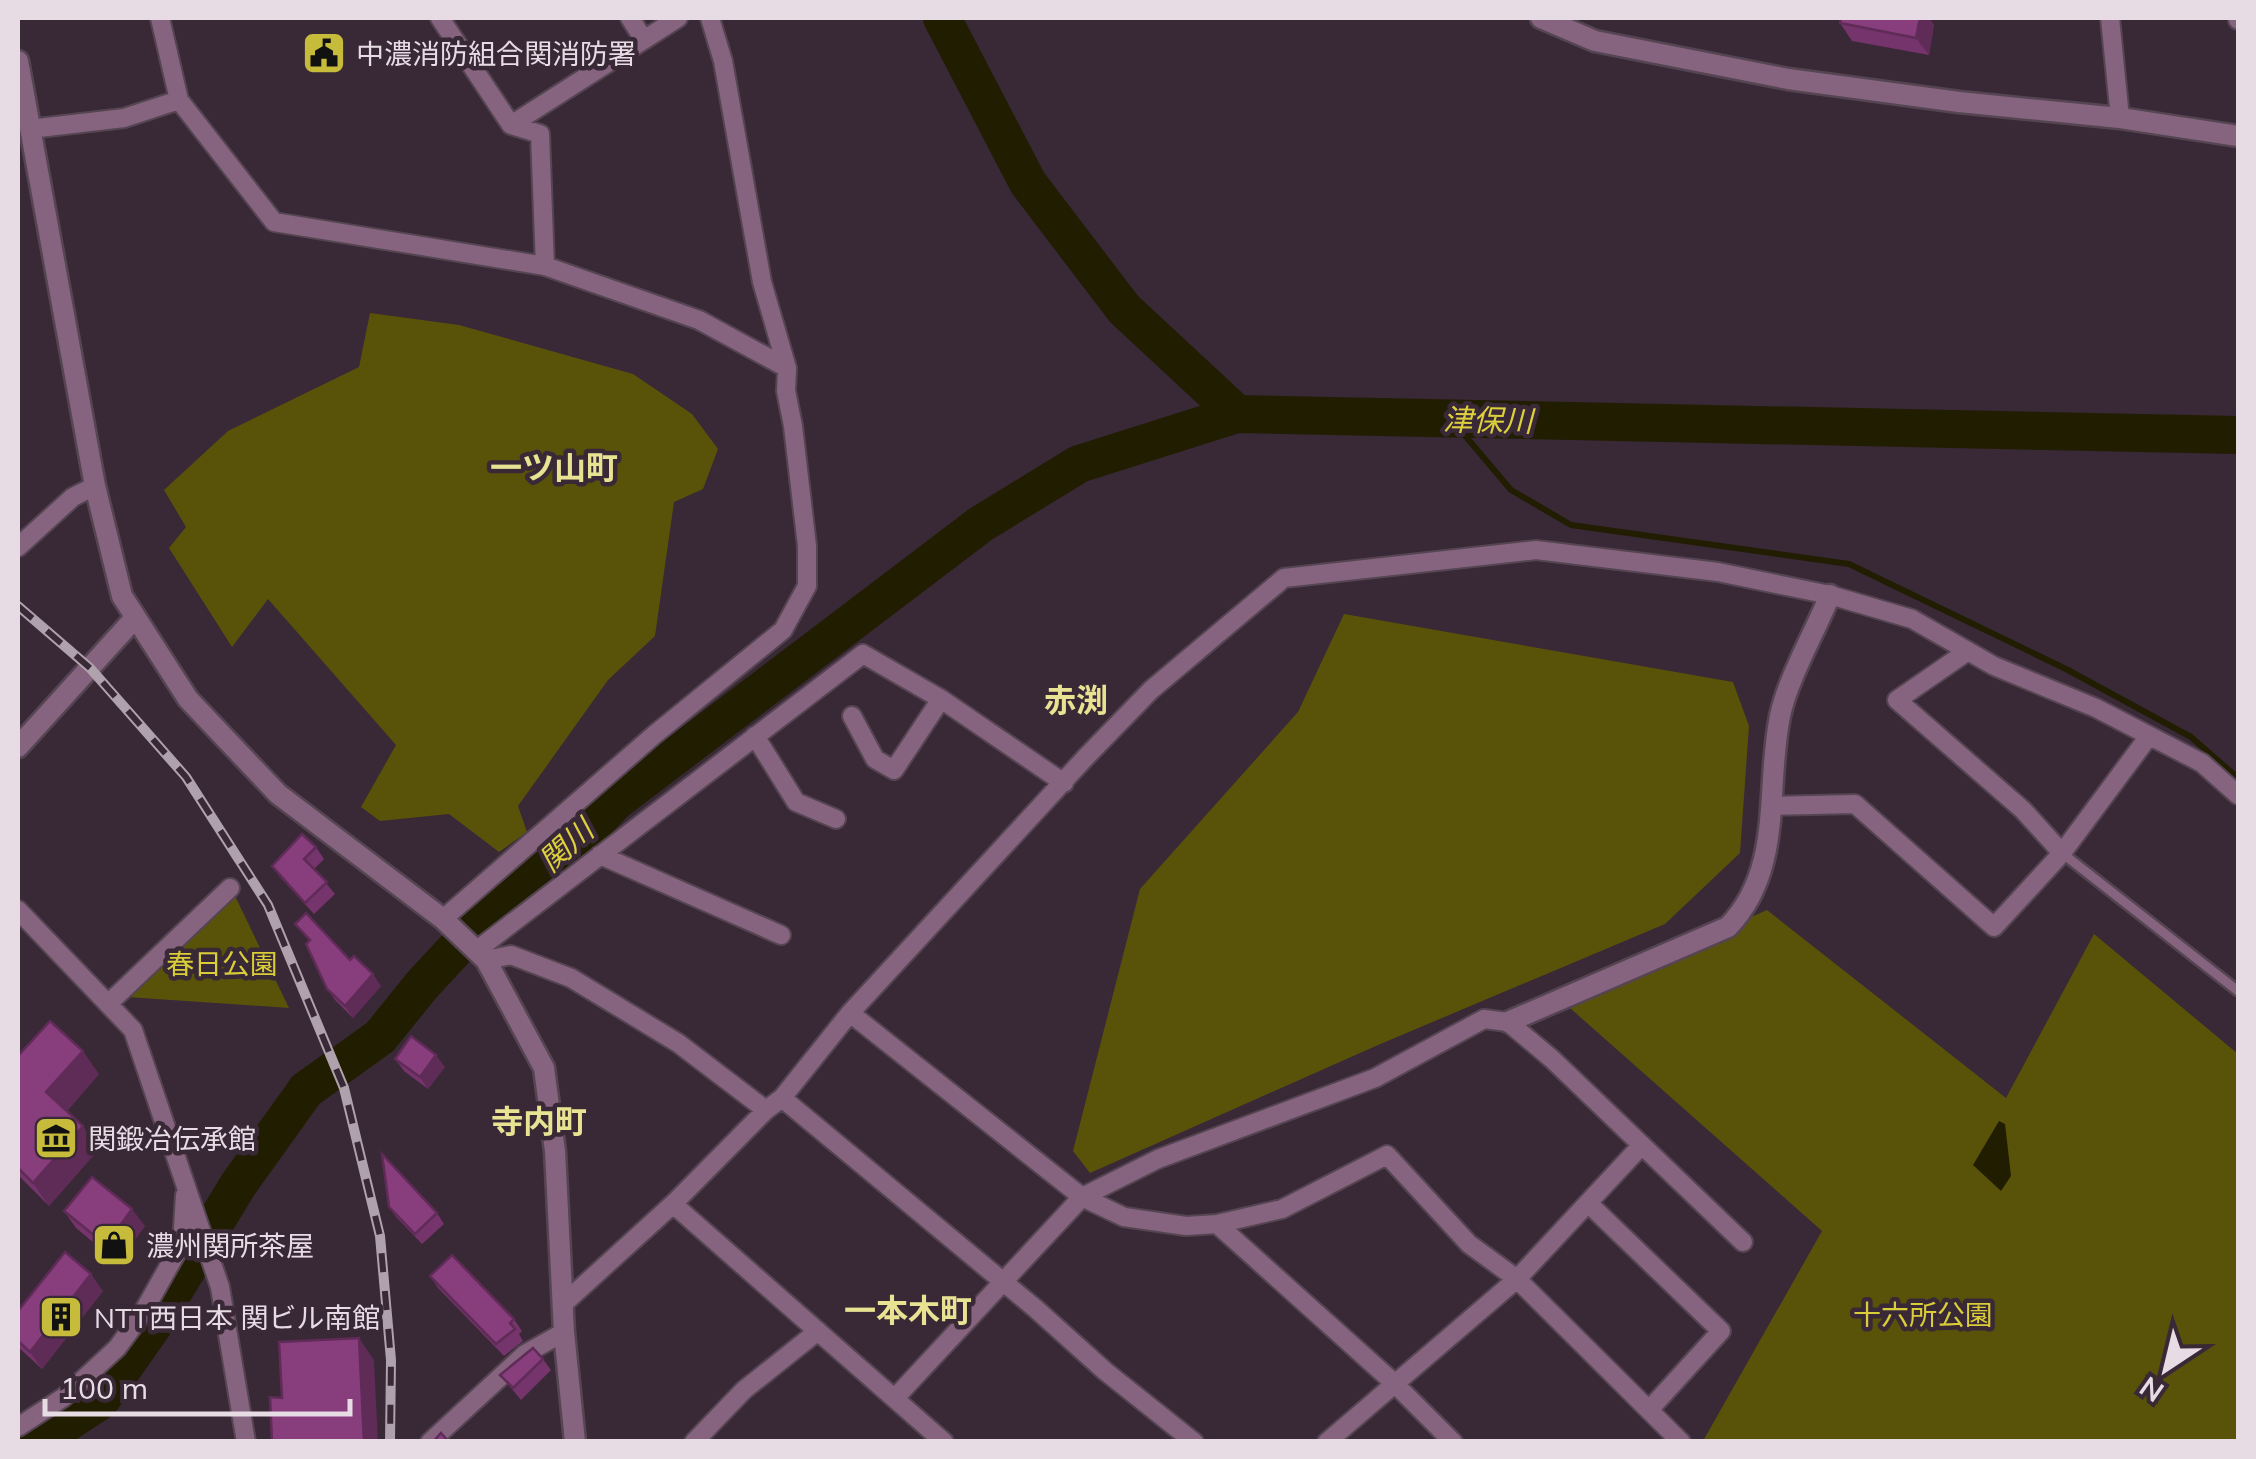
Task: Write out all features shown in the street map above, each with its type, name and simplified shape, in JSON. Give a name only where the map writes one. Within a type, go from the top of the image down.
[{"type":"street","points":[[160,18],[179,100],[274,222],[545,266],[698,320],[787,368]]},
{"type":"street","points":[[440,18],[510,125],[540,134],[545,266]]},
{"type":"street","points":[[630,18],[644,40]]},
{"type":"street","points":[[510,125],[678,18]]},
{"type":"street","points":[[443,919],[654,735],[784,630],[808,586],[807,546],[786,390],[787,368],[762,282],[724,61],[710,18]]},
{"type":"street","points":[[1541,18],[1595,41],[1788,79],[2120,118],[2238,136]]},
{"type":"street","points":[[2110,18],[2120,118]]},
{"type":"street","points":[[18,61],[95,486],[122,596],[134,619],[188,699],[278,794],[443,919],[482,955],[544,1068],[555,1150],[562,1305],[575,1442]]},
{"type":"street","points":[[30,128],[124,118],[179,100]]},
{"type":"street","points":[[18,547],[72,498],[95,486]]},
{"type":"street","points":[[562,1305],[782,1098],[850,1013],[1151,690],[1284,578],[1536,550],[1718,572],[1830,595],[1912,619],[1994,666],[2096,708],[2202,763],[2238,795]]},
{"type":"street","points":[[894,1398],[1082,1197],[1158,1159],[1376,1078],[1484,1019],[1508,1022],[1728,927],[1744,910],[1764,866],[1771,833],[1781,712],[1830,595]]},
{"type":"street","points":[[18,746],[134,619]]},
{"type":"street","points":[[1968,651],[1898,700],[2023,810],[2062,853]]},
{"type":"street","points":[[482,955],[600,855],[863,654],[941,700],[1064,783]]},
{"type":"street","points":[[852,716],[875,759],[894,770],[941,700]]},
{"type":"street","points":[[754,736],[796,802],[836,819]]},
{"type":"street","points":[[1771,806],[1854,804],[1994,927],[2062,853],[2149,736]]},
{"type":"street","points":[[600,855],[781,935]]},
{"type":"street","points":[[109,1002],[230,888]]},
{"type":"street","points":[[18,910],[133,1030],[220,1286],[246,1442]]},
{"type":"street","points":[[482,955],[511,955],[570,978],[678,1043],[766,1110]]},
{"type":"street","points":[[850,1013],[1082,1197],[1124,1217],[1186,1226],[1217,1224],[1282,1209],[1387,1155],[1469,1244],[1517,1279],[1681,1442]]},
{"type":"street","points":[[1508,1022],[1552,1059],[1640,1147],[1690,1188],[1743,1242]]},
{"type":"street","points":[[782,1098],[1194,1442]]},
{"type":"street","points":[[1327,1442],[1517,1279],[1640,1147]]},
{"type":"street","points":[[18,1427],[64,1397],[117,1348],[142,1314],[182,1243],[186,1188]]},
{"type":"street","points":[[1588,1203],[1721,1331],[1649,1410]]},
{"type":"street","points":[[673,1204],[944,1442]]},
{"type":"street","points":[[1217,1224],[1393,1382],[1453,1442]]},
{"type":"street","points":[[694,1442],[744,1390],[818,1331]]},
{"type":"street","points":[[430,1442],[526,1354],[564,1332]]},
{"type":"lane","points":[[2062,853],[2238,991]]},
{"type":"green space","points":[[370,313],[459,325],[633,374],[692,414],[718,449],[703,489],[674,502],[655,636],[608,680],[518,806],[527,832],[499,852],[449,814],[380,821],[361,807],[396,745],[268,599],[232,647],[169,548],[186,527],[164,490],[228,431],[359,367]]},
{"type":"green space","points":[[1344,614],[1733,682],[1749,726],[1740,853],[1665,924],[1378,1045],[1090,1173],[1073,1151],[1140,889],[1298,712]]},
{"type":"green space","name":"春日公園","points":[[235,896],[289,1008],[127,997]]},
{"type":"green space","name":"十六所公園","points":[[1767,910],[2006,1098],[2094,934],[2238,1054],[2238,1441],[1703,1441],[1822,1231],[1562,1001]]},
{"type":"shaded area","points":[[1999,1121],[2005,1124],[2011,1176],[2001,1191],[1973,1165]]},
{"type":"building","points":[[1841,18],[1920,18],[1916,38],[1840,23]]},
{"type":"building","points":[[302,834],[316,847],[304,859],[327,882],[305,903],[272,866]]},
{"type":"building","points":[[306,913],[350,960],[354,956],[373,974],[345,1006],[327,989],[306,944],[310,940],[295,924]]},
{"type":"building","points":[[50,1021],[83,1051],[46,1092],[83,1126],[33,1183],[18,1168],[18,1056]]},
{"type":"building","points":[[411,1036],[436,1055],[420,1077],[395,1059]]},
{"type":"building","points":[[382,1154],[437,1213],[415,1234],[389,1207]]},
{"type":"building","points":[[92,1177],[132,1209],[106,1245],[64,1211]]},
{"type":"building","points":[[65,1252],[91,1274],[30,1352],[18,1341],[18,1311]]},
{"type":"building","points":[[452,1255],[514,1319],[510,1323],[515,1329],[496,1344],[430,1276]]},
{"type":"building","points":[[359,1338],[364,1442],[272,1442],[270,1397],[282,1398],[279,1342]]},
{"type":"building","points":[[533,1348],[543,1359],[513,1388],[500,1375]]},
{"type":"building","points":[[441,1433],[449,1442],[433,1442]]},
{"type":"waterway","name":"津保川","points":[[942,18],[1028,183],[1124,309],[1237,414]]},
{"type":"waterway","name":"関川","points":[[38,1442],[100,1401],[154,1324],[238,1185],[306,1090],[380,1037],[486,916],[580,839],[616,801],[981,524],[1079,464],[1237,414],[2238,435]]},
{"type":"waterway","points":[[1451,419],[1511,490],[1571,525],[1849,564],[2066,669],[2191,737],[2238,778]]},
{"type":"railway","points":[[18,606],[90,668],[186,777],[268,905],[344,1088],[380,1236],[391,1360],[390,1442]]},
{"type":"place","name":"中濃消防組合関消防署","points":[[324,53]]},
{"type":"place","name":"関鍛冶伝承館","points":[[56,1138]]},
{"type":"place","name":"濃州関所茶屋","points":[[114,1245]]},
{"type":"place","name":"NTT西日本 関ビル南館","points":[[61,1317]]},
{"type":"district","name":"一ツ山町","points":[[554,467]]},
{"type":"district","name":"赤渕","points":[[1076,700]]},
{"type":"district","name":"寺内町","points":[[539,1121]]},
{"type":"district","name":"一本木町","points":[[908,1310]]}]
